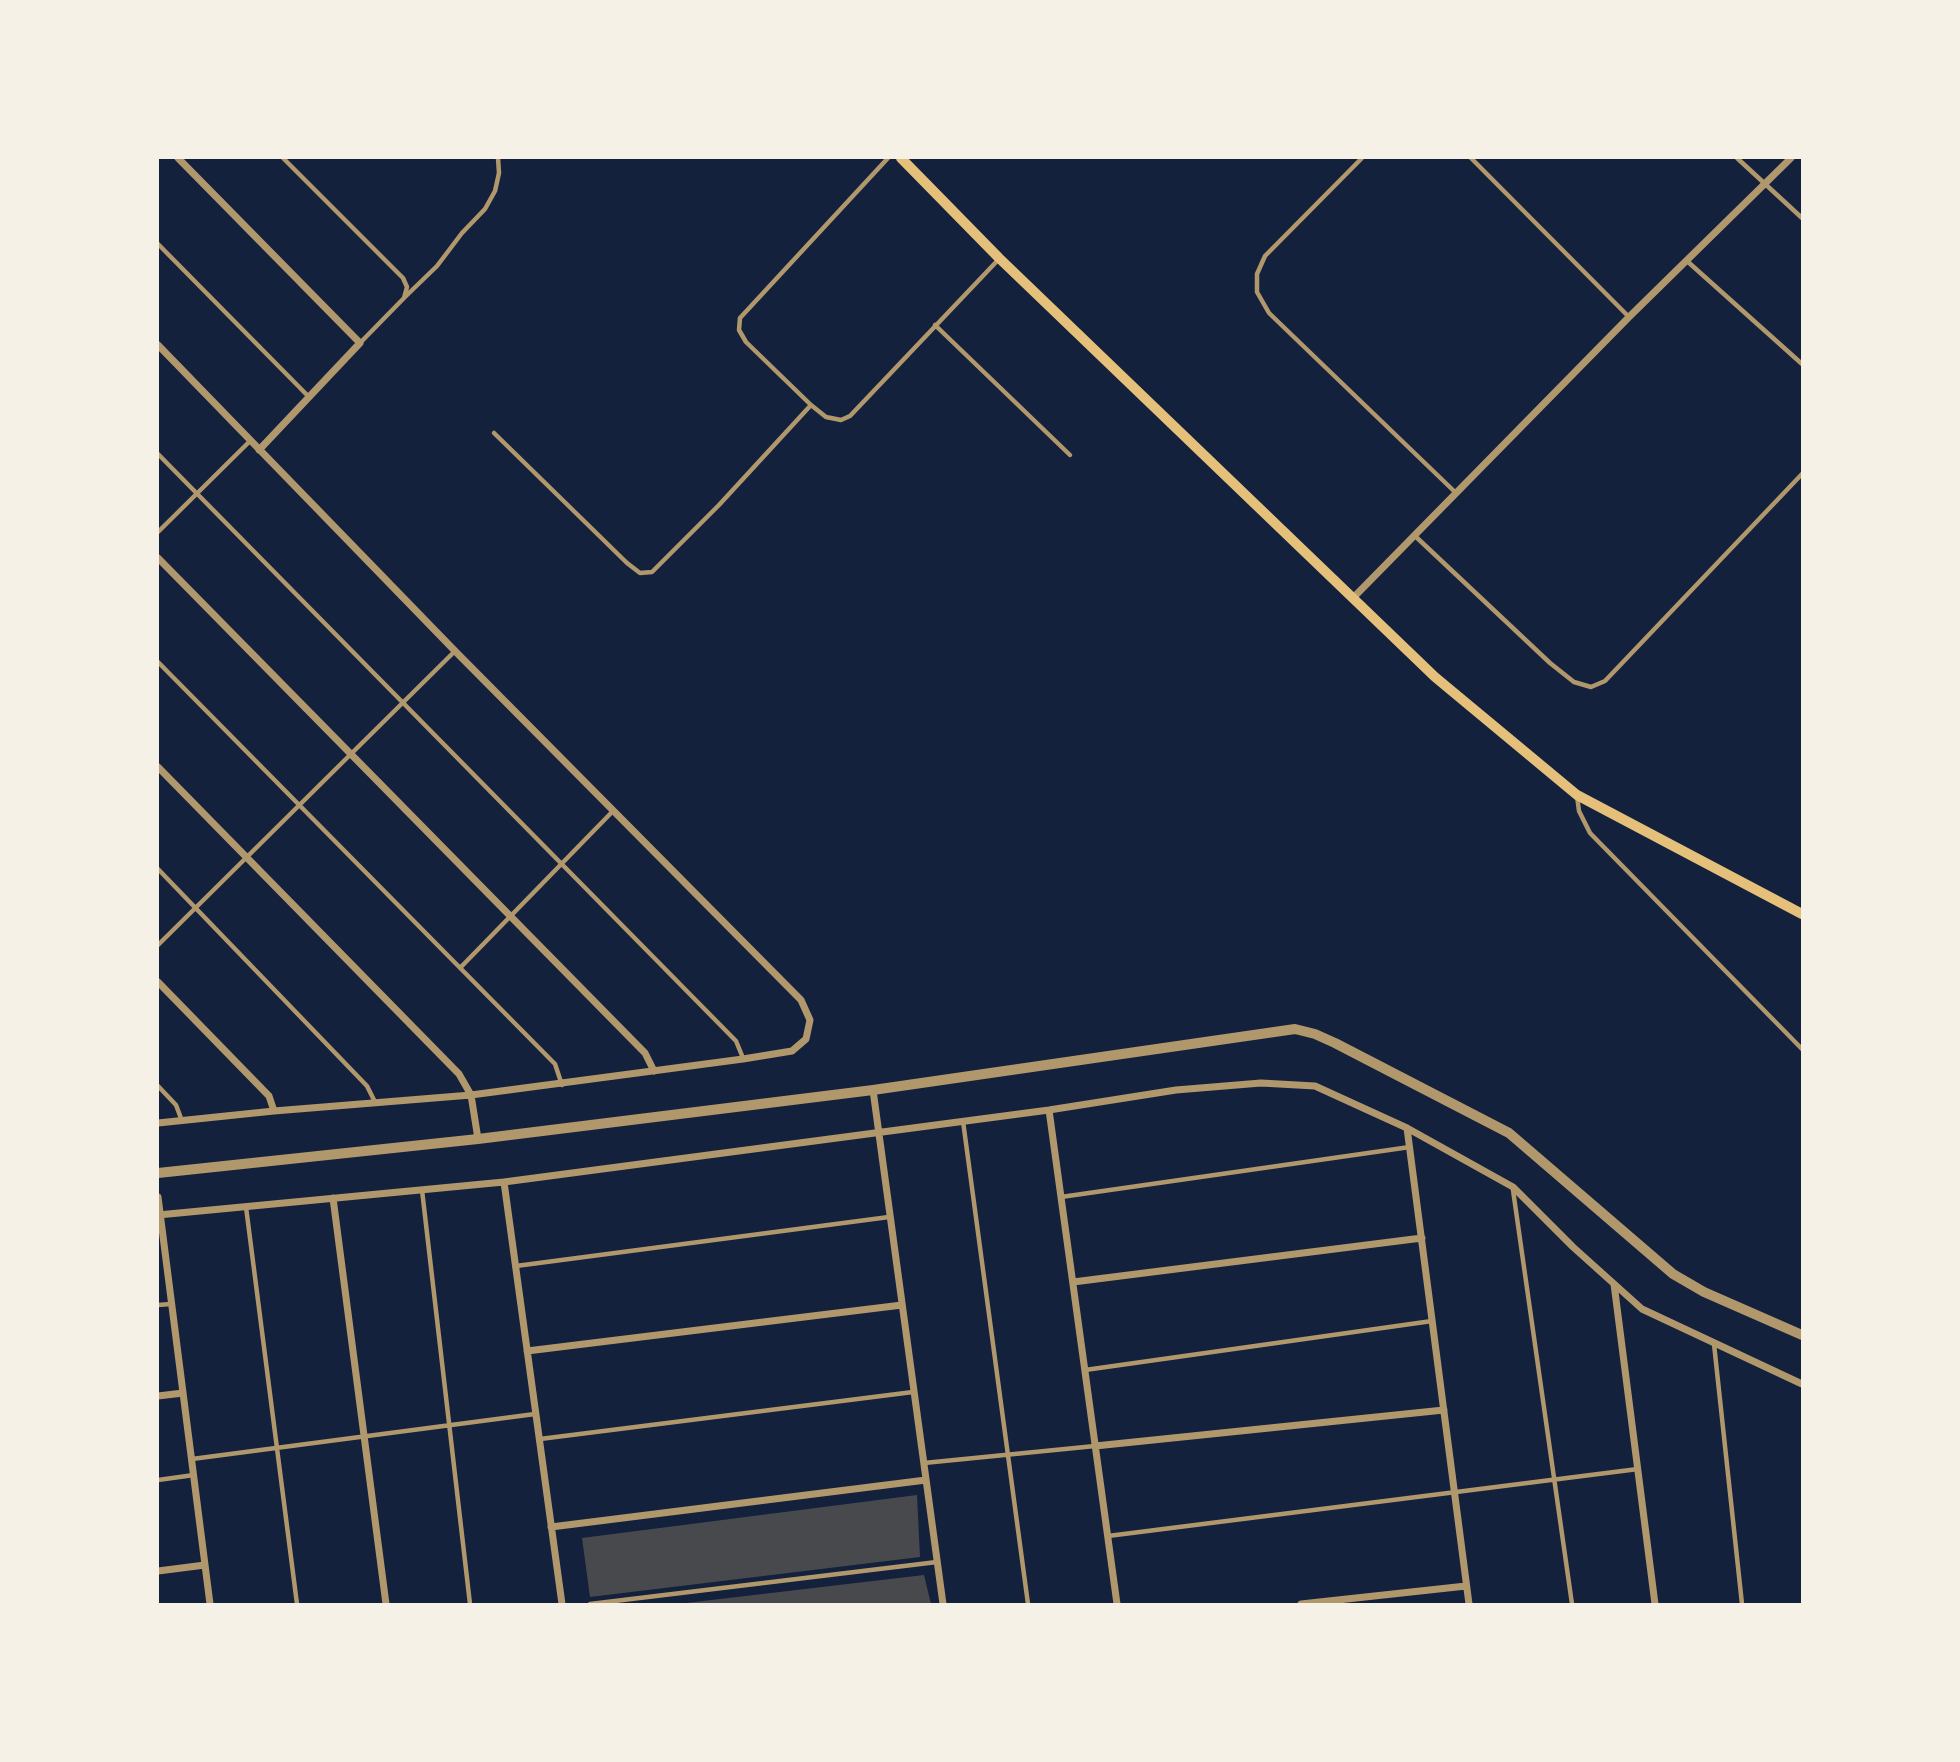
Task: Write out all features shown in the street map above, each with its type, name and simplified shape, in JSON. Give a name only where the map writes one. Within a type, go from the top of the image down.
[{"type":"main road","points":[[901,158],[999,258],[1435,677],[1577,795],[1802,914]]},
{"type":"street","points":[[178,158],[359,344],[259,450]]},
{"type":"street","points":[[1353,598],[1629,317],[1791,158]]},
{"type":"street","points":[[158,345],[455,652],[801,1000],[810,1020],[806,1039],[792,1051],[743,1059],[471,1095],[158,1123]]},
{"type":"street","points":[[158,558],[645,1053],[654,1071]]},
{"type":"street","points":[[158,767],[459,1074],[471,1095],[478,1139]]},
{"type":"street","points":[[158,982],[269,1096],[274,1111]]},
{"type":"street","points":[[158,1172],[478,1139],[873,1090],[1273,1031],[1296,1030],[1315,1034],[1509,1133],[1673,1274],[1704,1292],[1802,1335]]},
{"type":"street","points":[[159,1214],[504,1182],[1049,1110],[1176,1090],[1261,1083],[1315,1086],[1407,1128],[1513,1187],[1642,1309],[1802,1384]]},
{"type":"street","points":[[873,1090],[943,1605]]},
{"type":"street","points":[[1049,1110],[1117,1605]]},
{"type":"street","points":[[1407,1128],[1469,1605]]},
{"type":"street","points":[[504,1182],[562,1605]]},
{"type":"street","points":[[158,1197],[211,1605]]},
{"type":"street","points":[[333,1198],[386,1605]]},
{"type":"street","points":[[1073,1282],[1422,1238]]},
{"type":"street","points":[[1614,1284],[1655,1605]]},
{"type":"street","points":[[527,1351],[902,1305]]},
{"type":"street","points":[[158,1396],[183,1393]]},
{"type":"street","points":[[1095,1446],[1444,1410]]},
{"type":"street","points":[[551,1527],[926,1480]]},
{"type":"street","points":[[158,1571],[205,1565]]},
{"type":"street","points":[[1301,1605],[1466,1586]]},
{"type":"lane","points":[[283,158],[403,278],[407,288],[404,298]]},
{"type":"lane","points":[[359,344],[437,266],[462,233],[485,209],[495,191],[499,173],[498,158]]},
{"type":"lane","points":[[888,158],[740,318],[739,330],[746,342],[811,405],[826,417],[841,420],[850,416],[999,258]]},
{"type":"lane","points":[[1362,158],[1265,256],[1256,274],[1257,292],[1269,313],[1457,493]]},
{"type":"lane","points":[[1471,158],[1629,317]]},
{"type":"lane","points":[[1737,158],[1802,218]]},
{"type":"lane","points":[[158,244],[309,397]]},
{"type":"lane","points":[[1687,260],[1802,364]]},
{"type":"lane","points":[[935,325],[1070,455]]},
{"type":"lane","points":[[495,433],[627,562],[640,573],[653,572],[811,405]]},
{"type":"lane","points":[[158,532],[250,441]]},
{"type":"lane","points":[[158,454],[736,1041],[743,1059]]},
{"type":"lane","points":[[1414,536],[1550,663],[1574,682],[1591,687],[1605,681],[1802,474]]},
{"type":"lane","points":[[158,945],[455,652]]},
{"type":"lane","points":[[158,662],[555,1065],[562,1084]]},
{"type":"lane","points":[[1577,795],[1579,811],[1590,833],[1802,1049]]},
{"type":"lane","points":[[460,968],[613,811]]},
{"type":"lane","points":[[158,869],[367,1086],[375,1102]]},
{"type":"lane","points":[[158,1086],[176,1105],[182,1121]]},
{"type":"lane","points":[[963,1120],[1028,1605]]},
{"type":"lane","points":[[1061,1197],[1410,1147]]},
{"type":"lane","points":[[1513,1187],[1572,1605]]},
{"type":"lane","points":[[422,1189],[470,1605]]},
{"type":"lane","points":[[246,1206],[297,1605]]},
{"type":"lane","points":[[515,1266],[890,1217]]},
{"type":"lane","points":[[158,1305],[171,1304]]},
{"type":"lane","points":[[1085,1370],[1432,1321]]},
{"type":"lane","points":[[1714,1344],[1742,1605]]},
{"type":"lane","points":[[539,1439],[914,1392]]},
{"type":"lane","points":[[191,1458],[535,1413]]},
{"type":"lane","points":[[924,1464],[1095,1446]]},
{"type":"lane","points":[[1108,1536],[1638,1469]]},
{"type":"lane","points":[[158,1480],[194,1475]]},
{"type":"lane","points":[[590,1605],[937,1562]]},
{"type":"building","points":[[917,1495],[920,1557],[590,1597],[582,1538]]},
{"type":"building","points":[[924,1575],[931,1604],[686,1604],[686,1603]]}]
